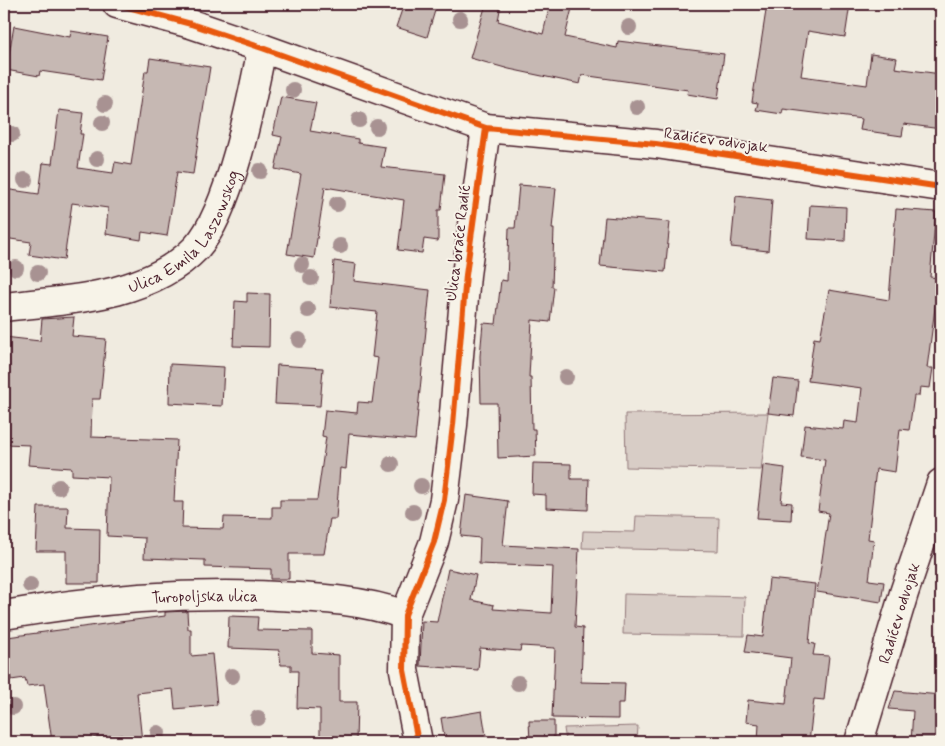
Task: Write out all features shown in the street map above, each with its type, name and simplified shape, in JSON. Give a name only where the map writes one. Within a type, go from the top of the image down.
[{"type":"street","points":[[118,4],[191,24],[486,128]]},
{"type":"street","name":"Ulica Emila Laszowskog","points":[[4,307],[116,291],[165,272],[184,260],[197,247],[214,220],[227,186],[262,48]]},
{"type":"street","name":"Radićev odvojak","points":[[486,128],[656,144],[941,187]]},
{"type":"street","name":"Ulica braće Radić","points":[[418,742],[404,670],[405,615],[434,542],[444,500],[453,425],[466,276],[486,128]]},
{"type":"street","name":"Radićev odvojak","points":[[859,742],[904,593],[941,484]]},
{"type":"street","name":"Turopoljska ulica","points":[[4,615],[112,598],[233,594],[351,600],[382,607],[405,615]]},
{"type":"shaded area","points":[[768,413],[761,470],[626,467],[625,414]]},
{"type":"shaded area","points":[[636,516],[719,518],[718,551],[582,548],[583,531],[635,532]]},
{"type":"shaded area","points":[[624,594],[745,597],[744,636],[623,634]]},
{"type":"shaded area","points":[[638,726],[637,742],[566,742],[564,728]]},
{"type":"building","points":[[404,4],[437,4],[427,37],[396,27]]},
{"type":"building","points":[[486,4],[501,4],[498,21],[543,34],[550,4],[573,4],[565,37],[617,48],[618,41],[724,54],[718,99],[687,94],[688,90],[582,75],[580,84],[509,69],[470,58]]},
{"type":"building","points":[[767,4],[850,4],[845,37],[808,31],[801,76],[867,85],[871,54],[897,58],[895,68],[941,74],[941,129],[904,124],[902,136],[860,130],[862,119],[783,109],[782,114],[756,110],[758,103],[752,102]]},
{"type":"building","points":[[14,26],[70,37],[71,31],[108,37],[101,80],[40,71],[39,76],[6,70]]},
{"type":"building","points":[[150,58],[210,67],[193,174],[177,172],[167,236],[142,232],[141,240],[106,234],[108,208],[72,203],[64,260],[29,255],[31,242],[4,238],[4,189],[39,194],[43,163],[52,164],[59,110],[83,113],[80,134],[83,134],[78,168],[113,173],[115,162],[131,165],[145,71],[148,71]]},
{"type":"building","points":[[281,97],[316,103],[310,131],[358,139],[358,143],[385,147],[381,167],[445,174],[441,210],[438,210],[438,241],[424,239],[422,253],[398,250],[404,200],[325,187],[314,258],[287,254],[301,174],[275,169],[282,137],[273,135]]},
{"type":"building","points":[[519,185],[556,188],[552,229],[554,229],[552,287],[554,287],[550,322],[532,320],[529,377],[531,377],[532,429],[535,429],[536,456],[498,458],[497,403],[481,403],[480,356],[483,323],[496,324],[501,280],[507,281],[509,228],[515,228]]},
{"type":"building","points":[[736,196],[772,200],[768,251],[731,247]]},
{"type":"building","points":[[810,205],[846,207],[845,241],[808,239]]},
{"type":"building","points":[[896,209],[936,212],[930,277],[939,278],[927,368],[933,368],[930,388],[920,387],[919,396],[914,396],[909,430],[900,429],[895,472],[876,469],[868,539],[874,540],[869,580],[884,582],[881,602],[817,592],[829,513],[818,511],[825,460],[801,457],[805,425],[843,429],[844,421],[858,423],[862,388],[808,381],[814,338],[820,339],[829,290],[889,300]]},
{"type":"building","points":[[605,217],[670,222],[665,272],[600,266]]},
{"type":"building","points":[[334,261],[356,264],[354,281],[430,290],[415,440],[349,434],[346,469],[340,468],[336,519],[330,519],[324,554],[289,554],[289,579],[271,579],[271,569],[205,567],[205,560],[144,558],[145,538],[107,536],[109,477],[72,475],[72,468],[28,465],[30,445],[4,444],[4,337],[40,341],[42,319],[74,317],[72,336],[106,339],[100,399],[92,399],[91,437],[177,440],[174,502],[183,502],[182,528],[223,529],[224,517],[272,518],[272,507],[280,507],[280,500],[317,500],[326,437],[322,436],[325,410],[357,413],[358,402],[372,403],[378,358],[372,357],[377,312],[330,307]]},
{"type":"building","points":[[247,293],[270,294],[269,347],[233,346],[235,301],[247,302]]},
{"type":"building","points":[[170,364],[224,367],[222,406],[169,403]]},
{"type":"building","points":[[277,365],[323,368],[320,406],[275,404]]},
{"type":"building","points":[[773,378],[798,381],[794,416],[768,413]]},
{"type":"building","points":[[533,463],[571,464],[571,479],[589,479],[588,510],[546,508],[546,495],[532,494]]},
{"type":"building","points":[[763,465],[785,468],[781,502],[792,503],[791,520],[757,518]]},
{"type":"building","points":[[466,495],[508,501],[503,545],[579,549],[575,627],[583,628],[581,682],[625,683],[624,703],[618,703],[618,719],[552,718],[555,648],[521,646],[520,651],[480,648],[478,670],[420,666],[422,621],[437,622],[448,569],[476,575],[471,600],[494,605],[493,609],[551,613],[553,567],[479,564],[480,538],[461,536]]},
{"type":"building","points":[[38,507],[68,507],[67,528],[100,529],[99,583],[66,583],[66,551],[36,551]]},
{"type":"building","points":[[769,579],[815,584],[809,643],[815,644],[813,655],[829,656],[824,700],[814,699],[809,742],[758,742],[759,724],[746,722],[748,700],[786,704],[791,658],[745,652],[748,635],[763,637]]},
{"type":"building","points":[[187,611],[188,629],[191,629],[191,656],[212,654],[217,705],[175,709],[173,689],[137,693],[142,742],[122,742],[122,735],[52,742],[44,684],[27,686],[25,678],[11,680],[7,637],[165,616],[165,612]]},
{"type":"building","points":[[229,616],[258,617],[257,630],[312,631],[312,653],[339,655],[339,702],[357,702],[356,742],[320,742],[320,709],[297,708],[298,671],[291,671],[291,665],[281,665],[279,650],[228,648]]},
{"type":"building","points":[[895,691],[941,695],[941,742],[911,742],[913,711],[889,709]]},
{"type":"building","points":[[482,711],[487,742],[445,742],[441,718]]},
{"type":"building","points":[[529,721],[554,721],[554,742],[530,742]]},
{"type":"cycle path","points":[[117,4],[191,24],[486,128],[656,144],[941,187]]},
{"type":"cycle path","points":[[418,742],[404,670],[405,615],[434,542],[444,500],[453,425],[466,275],[486,128]]}]
